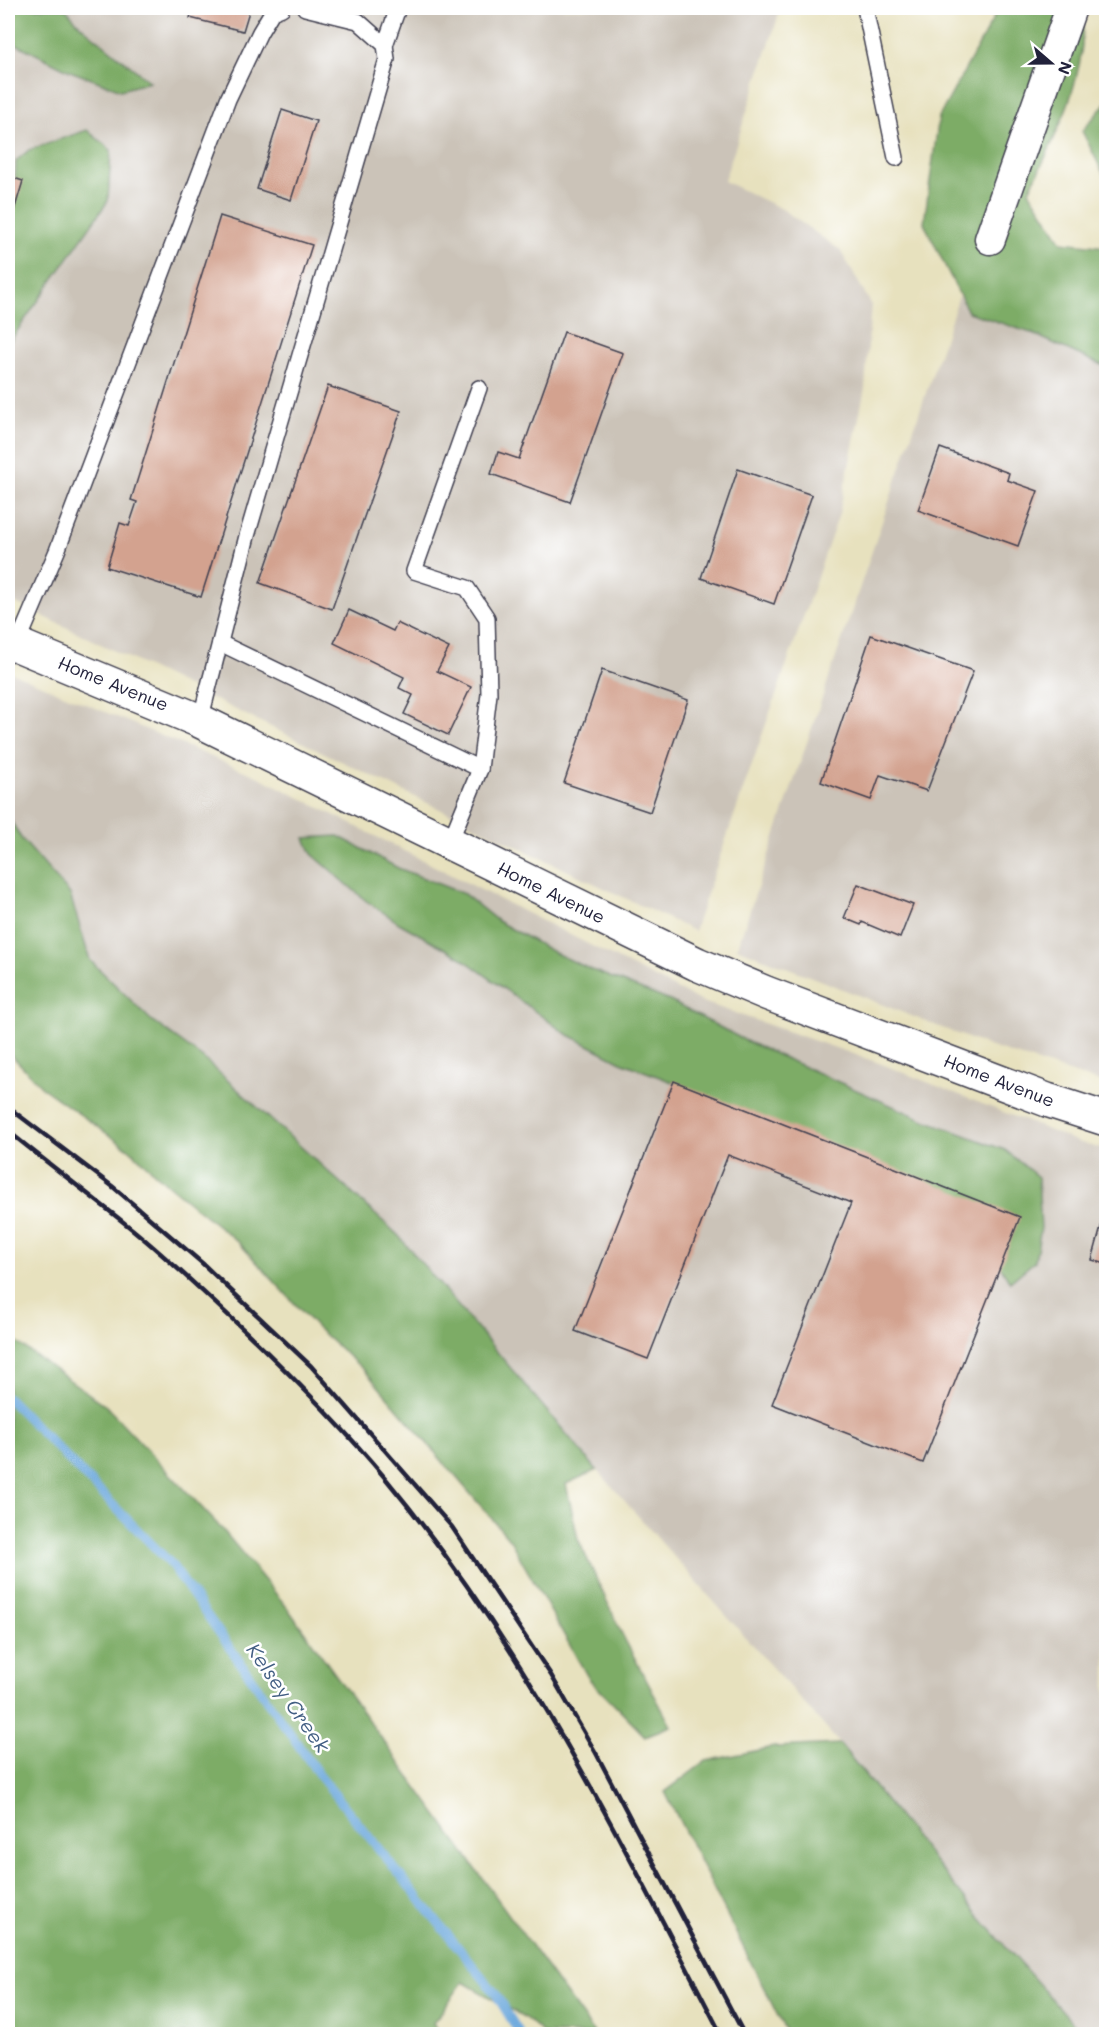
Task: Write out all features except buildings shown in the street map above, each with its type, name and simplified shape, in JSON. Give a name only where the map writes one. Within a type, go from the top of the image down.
[{"type":"street","points":[[990,239],[1071,8]]},
{"type":"street","name":"Home Avenue","points":[[12,643],[200,720],[697,964],[766,993],[1047,1100],[1107,1119]]},
{"type":"lane","points":[[12,643],[57,550],[228,99],[260,32],[272,12],[282,8]]},
{"type":"lane","points":[[305,8],[358,21],[385,45]]},
{"type":"lane","points":[[200,720],[247,536],[387,59],[385,45],[398,8]]},
{"type":"lane","points":[[865,8],[896,158]]},
{"type":"lane","points":[[449,844],[480,769],[489,693],[487,618],[467,588],[414,571],[479,388]]},
{"type":"lane","points":[[220,643],[480,769]]},
{"type":"shaded area","points":[[65,8],[781,8],[724,181],[782,209],[840,250],[871,304],[865,388],[839,514],[694,931],[8,599],[8,344],[108,201],[26,188],[8,254],[8,40],[70,71],[121,90],[80,25]]},
{"type":"shaded area","points":[[959,296],[968,312],[1031,333],[1106,367],[1106,1084],[991,1047],[737,948]]},
{"type":"shaded area","points":[[8,671],[259,777],[700,1001],[879,1063],[1081,1143],[1106,1150],[1106,2034],[1083,2034],[977,1914],[840,1744],[545,1411],[398,1235],[203,1058],[150,1019],[90,960],[70,894],[21,838],[8,816]]},
{"type":"green space","points":[[8,8],[65,8],[80,25],[150,82],[121,90],[70,71],[8,40]]},
{"type":"green space","points":[[999,8],[1081,8],[1083,31],[1076,79],[1060,125],[1029,191],[1062,242],[1106,247],[1106,367],[1031,333],[968,312],[924,223],[939,117]]},
{"type":"green space","points":[[1106,103],[1106,179],[1082,131]]},
{"type":"green space","points":[[87,130],[111,150],[108,201],[8,344],[8,203],[15,183],[16,161],[29,150]]},
{"type":"green space","points":[[8,816],[21,838],[70,894],[90,960],[150,1019],[203,1058],[398,1235],[597,1470],[566,1484],[578,1539],[623,1636],[671,1726],[645,1736],[589,1679],[510,1540],[366,1372],[317,1328],[239,1243],[169,1186],[130,1150],[44,1089],[8,1052]]},
{"type":"green space","points":[[338,836],[398,868],[464,894],[499,922],[555,953],[670,1001],[746,1041],[922,1119],[1005,1150],[1038,1177],[1041,1228],[1035,1261],[1010,1282],[981,1235],[726,1103],[621,1062],[565,1033],[460,957],[399,923],[365,900],[312,854],[305,838]]},
{"type":"green space","points":[[8,1336],[106,1406],[223,1530],[286,1606],[595,2034],[544,2034],[524,2017],[463,1982],[433,2023],[440,2034],[8,2034]]},
{"type":"green space","points":[[840,1744],[977,1914],[1083,2034],[787,2034],[665,1792],[706,1761],[774,1747]]},
{"type":"waterway","name":"Kelsey Creek","points":[[8,1398],[171,1564],[320,1776],[495,1993],[520,2034]]},
{"type":"railway","points":[[8,1107],[112,1186],[202,1263],[311,1366],[452,1527],[551,1675],[596,1753],[744,2034]]},
{"type":"railway","points":[[8,1131],[132,1229],[189,1279],[300,1385],[386,1479],[436,1543],[483,1609],[527,1678],[608,1818],[721,2034]]}]
